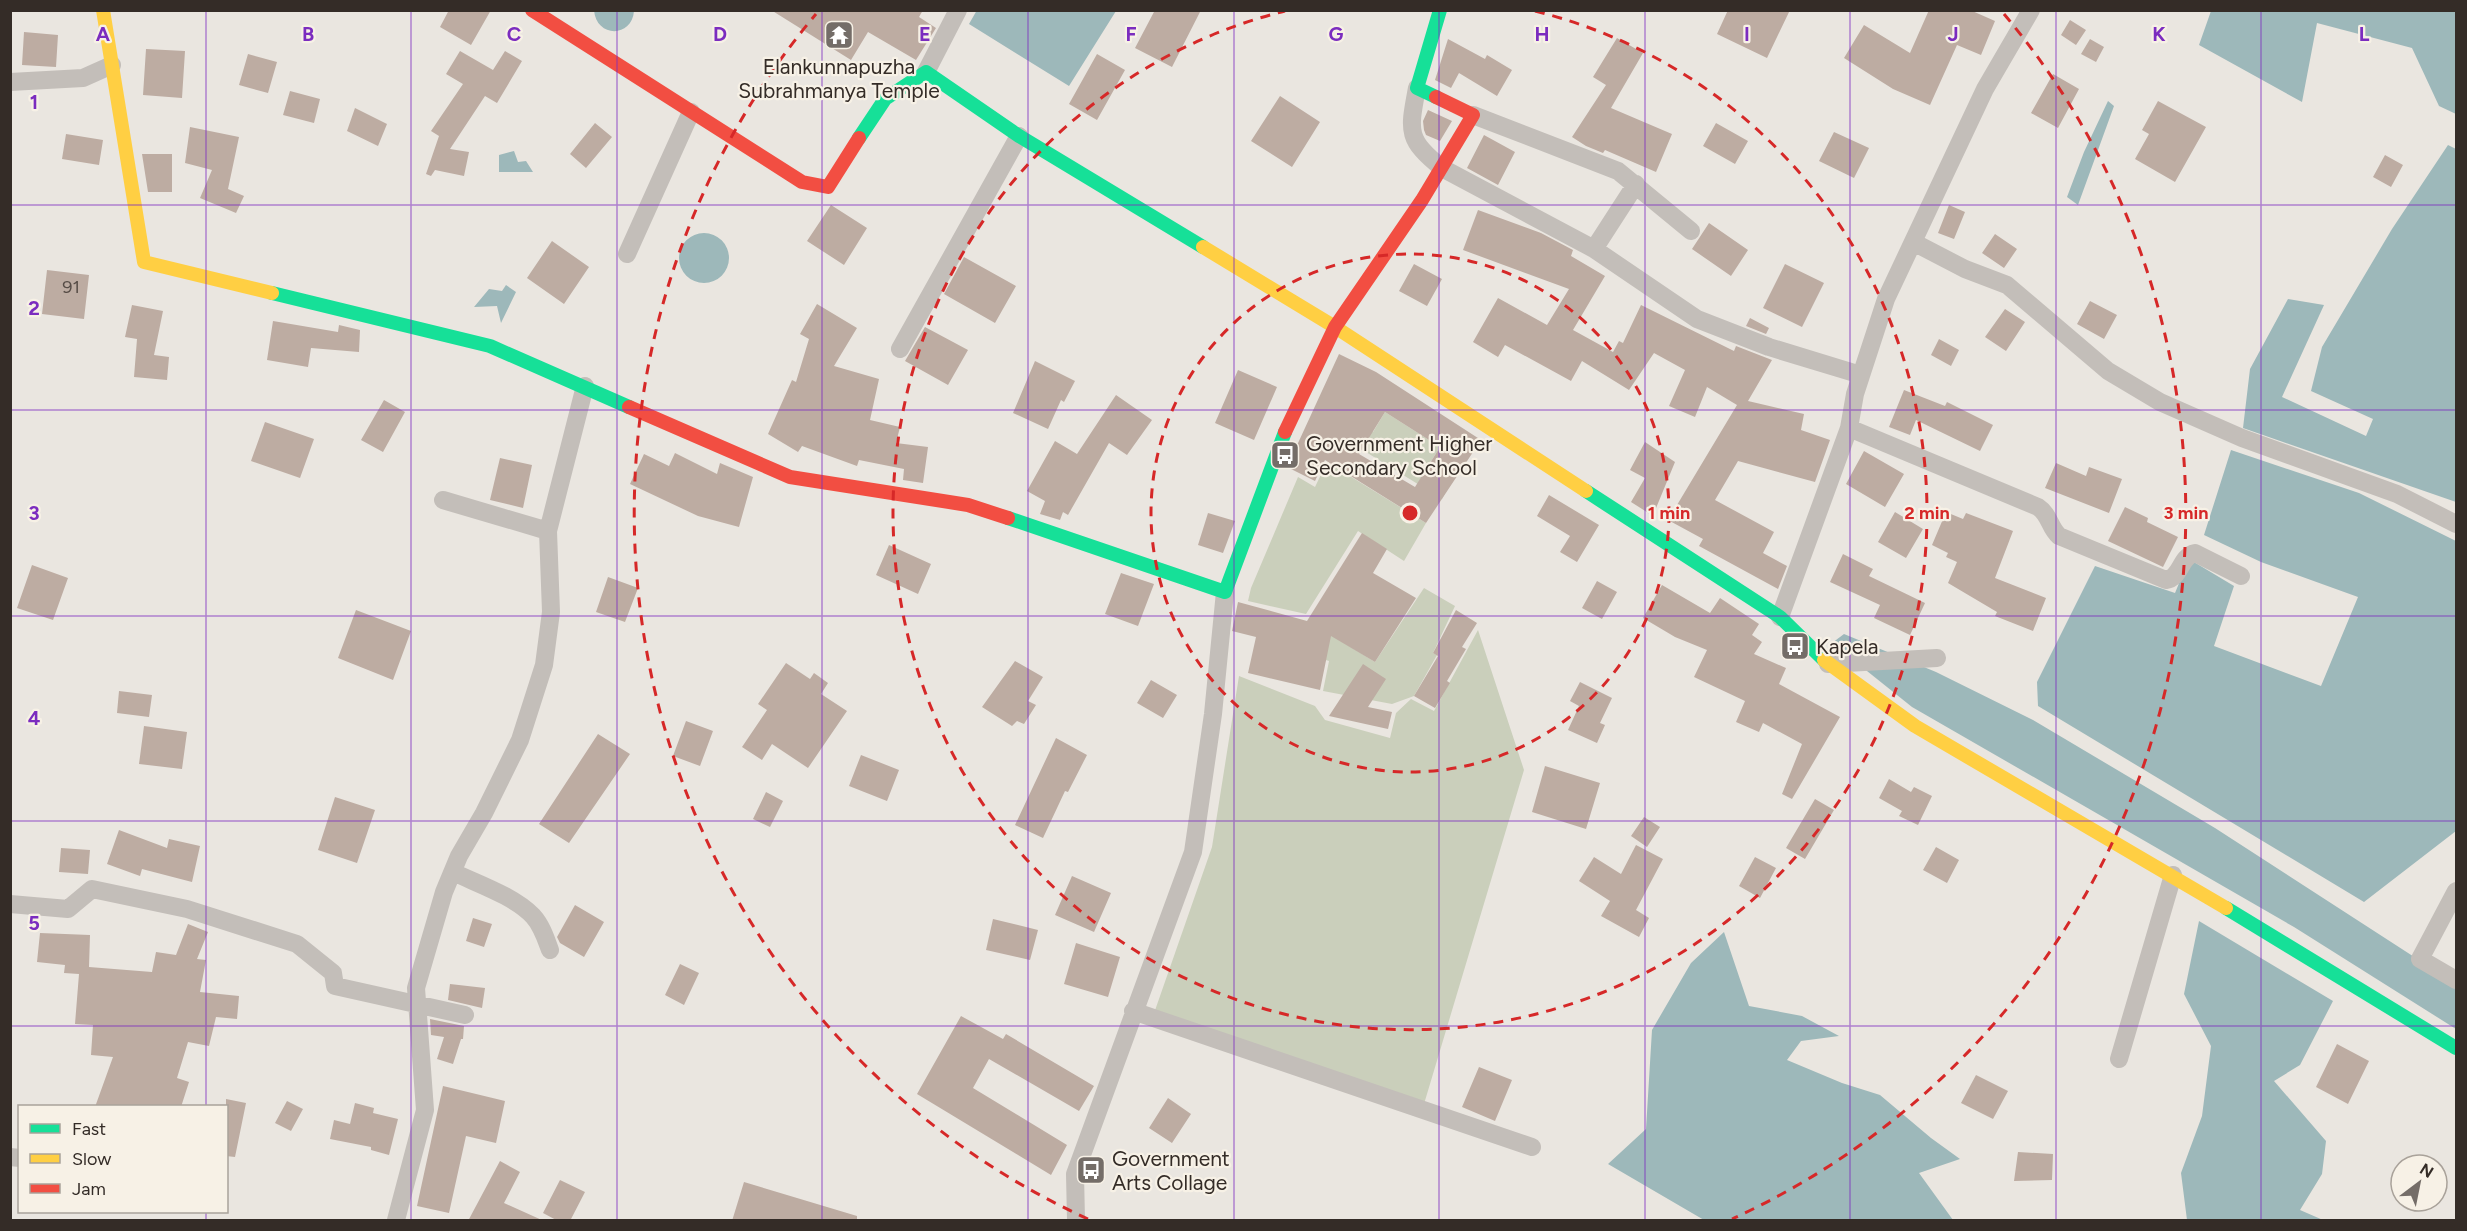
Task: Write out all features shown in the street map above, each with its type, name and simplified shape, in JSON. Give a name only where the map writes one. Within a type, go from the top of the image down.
[{"type":"street","points":[[103,10],[144,262],[490,346],[790,477],[968,505],[1225,592]]},
{"type":"street","points":[[532,10],[802,182],[828,187],[885,99],[926,72],[958,10]]},
{"type":"street","points":[[1440,10],[1417,88],[1411,121],[1413,137],[1420,150],[1442,168],[1594,249],[1697,319],[1769,347],[1860,375]]},
{"type":"street","points":[[1780,617],[1849,428],[1860,375],[1886,298],[1985,89],[2031,10]]},
{"type":"street","points":[[10,82],[83,78],[112,65]]},
{"type":"street","points":[[926,72],[1019,136],[1335,327],[1780,617],[1828,664],[1915,726],[2173,875],[2457,1048]]},
{"type":"street","points":[[1417,88],[1473,115],[1618,171],[1691,231]]},
{"type":"street","points":[[627,254],[691,112]]},
{"type":"street","points":[[1076,1221],[1075,1174],[1193,852],[1213,714],[1225,592],[1277,448],[1335,327],[1442,168],[1473,115]]},
{"type":"street","points":[[900,349],[1019,136]]},
{"type":"street","points":[[1594,249],[1636,184]]},
{"type":"street","points":[[1913,242],[1965,269],[2007,285],[2108,371],[2160,402],[2242,438],[2397,494],[2457,524]]},
{"type":"street","points":[[396,1221],[425,1110],[416,988],[430,935],[453,872],[520,740],[544,665],[552,612],[548,531],[585,386]]},
{"type":"street","points":[[1849,428],[2038,507],[2046,512],[2054,531],[2059,536],[2166,580],[2173,578],[2186,557],[2195,553],[2241,576]]},
{"type":"street","points":[[443,500],[548,531]]},
{"type":"street","points":[[1828,664],[1936,658]]},
{"type":"street","points":[[453,872],[511,901],[532,916],[544,934],[550,951]]},
{"type":"street","points":[[2119,1059],[2173,875]]},
{"type":"street","points":[[10,904],[68,909],[92,889],[187,909],[297,944],[333,973],[335,986],[465,1015]]},
{"type":"street","points":[[2457,891],[2420,959],[2457,980]]},
{"type":"street","points":[[1133,1011],[1532,1147]]},
{"type":"green space","points":[[1385,412],[1440,447],[1426,469],[1450,484],[1442,499],[1340,436],[1349,416],[1373,432]]},
{"type":"green space","points":[[1327,462],[1426,523],[1404,561],[1358,531],[1306,614],[1248,601],[1251,588],[1298,477],[1315,487]]},
{"type":"green space","points":[[1424,588],[1455,606],[1433,653],[1437,655],[1414,696],[1392,704],[1323,691],[1329,661],[1313,656],[1318,627],[1375,662]]},
{"type":"green space","points":[[1478,630],[1524,770],[1424,1104],[1152,1019],[1212,847],[1239,676],[1315,706],[1325,720],[1390,738],[1396,713],[1411,699],[1434,711]]},
{"type":"water","points":[[594,10],[634,11],[632,20],[627,26],[614,31],[601,26]]},
{"type":"water","points":[[977,10],[1116,11],[1069,86],[969,24]]},
{"type":"water","points":[[2211,11],[2456,11],[2456,114],[2439,106],[2412,48],[2317,23],[2302,102],[2199,45]]},
{"type":"water","points":[[2108,101],[2114,106],[2078,205],[2067,197],[2084,152]]},
{"type":"water","points":[[2448,145],[2456,149],[2456,502],[2243,428],[2250,369],[2288,299],[2324,305],[2282,397],[2366,436],[2373,419],[2311,391],[2322,347],[2392,229]]},
{"type":"water","points":[[514,151],[518,162],[526,161],[533,172],[499,172],[499,155]]},
{"type":"water","points":[[699,233],[709,233],[722,240],[729,253],[729,263],[722,276],[709,283],[699,283],[690,279],[683,272],[679,263],[679,253],[683,244],[690,237]]},
{"type":"water","points":[[506,285],[516,292],[501,323],[497,306],[474,307],[489,289],[502,291]]},
{"type":"water","points":[[2231,450],[2359,493],[2456,541],[2456,831],[2364,902],[2038,706],[2037,682],[2095,566],[2175,593],[2189,559],[2234,586],[2214,646],[2321,686],[2358,597],[2261,562],[2204,535]]},
{"type":"water","points":[[1844,634],[1936,672],[2033,720],[2215,828],[2456,984],[2456,1029],[2294,927],[1912,707],[1832,643]]},
{"type":"water","points":[[2199,921],[2333,1001],[2300,1065],[2274,1081],[2326,1141],[2322,1174],[2300,1210],[2323,1220],[2187,1220],[2181,1173],[2202,1116],[2211,1046],[2184,994]]},
{"type":"water","points":[[1724,932],[1749,1006],[1802,1016],[1839,1036],[1801,1041],[1787,1060],[1842,1083],[1880,1095],[1960,1159],[1919,1173],[1953,1220],[1704,1220],[1608,1164],[1646,1129],[1652,1030],[1691,963]]},
{"type":"building","points":[[449,10],[491,10],[471,45],[440,27]]},
{"type":"building","points":[[771,10],[923,10],[919,17],[936,28],[916,60],[868,32],[851,60]]},
{"type":"building","points":[[1155,10],[1201,10],[1172,67],[1135,48]]},
{"type":"building","points":[[1728,10],[1790,10],[1767,58],[1717,34]]},
{"type":"building","points":[[1929,10],[1970,10],[1995,21],[1981,55],[1957,45],[1930,105],[1893,89],[1844,58],[1864,25],[1910,53]]},
{"type":"building","points":[[2070,20],[2086,30],[2076,45],[2061,35]]},
{"type":"building","points":[[24,32],[58,35],[56,67],[22,65]]},
{"type":"building","points":[[1617,38],[1643,53],[1611,108],[1672,134],[1656,172],[1605,150],[1603,153],[1586,146],[1572,137],[1606,85],[1593,77]]},
{"type":"building","points":[[1448,39],[1485,59],[1487,55],[1512,70],[1497,96],[1459,73],[1451,88],[1435,80]]},
{"type":"building","points":[[2090,39],[2104,47],[2096,62],[2081,54]]},
{"type":"building","points":[[146,49],[185,51],[182,98],[143,95]]},
{"type":"building","points":[[460,51],[493,70],[505,51],[522,61],[497,103],[485,96],[450,149],[469,152],[464,176],[435,170],[431,176],[426,174],[439,136],[431,131],[463,84],[446,74]]},
{"type":"building","points":[[248,54],[277,62],[268,93],[239,85]]},
{"type":"building","points":[[1097,54],[1125,70],[1097,120],[1069,104]]},
{"type":"building","points":[[2053,74],[2079,89],[2058,128],[2031,113]]},
{"type":"building","points":[[290,91],[320,99],[314,123],[283,115]]},
{"type":"building","points":[[1280,96],[1320,122],[1292,167],[1251,141]]},
{"type":"building","points":[[2158,101],[2206,127],[2175,182],[2135,159],[2149,134],[2142,130]]},
{"type":"building","points":[[355,108],[387,124],[378,146],[347,131]]},
{"type":"building","points":[[1428,110],[1452,121],[1440,141],[1426,135],[1424,130],[1423,121]]},
{"type":"building","points":[[595,123],[612,137],[586,168],[570,154]]},
{"type":"building","points":[[1716,123],[1748,141],[1735,164],[1703,146]]},
{"type":"building","points":[[190,127],[239,137],[228,189],[244,196],[236,213],[200,198],[212,170],[185,163]]},
{"type":"building","points":[[1834,132],[1869,148],[1854,178],[1819,161]]},
{"type":"building","points":[[66,134],[103,140],[99,165],[62,159]]},
{"type":"building","points":[[1484,135],[1515,152],[1498,185],[1467,168]]},
{"type":"building","points":[[142,154],[172,154],[172,192],[148,192]]},
{"type":"building","points":[[2385,155],[2403,165],[2391,187],[2373,177]]},
{"type":"building","points":[[831,205],[867,228],[844,265],[807,241]]},
{"type":"building","points":[[1949,205],[1965,212],[1954,239],[1938,233]]},
{"type":"building","points":[[1478,210],[1541,233],[1573,250],[1571,256],[1605,276],[1573,330],[1613,352],[1619,341],[1623,343],[1641,305],[1734,351],[1736,346],[1772,360],[1748,401],[1804,414],[1801,430],[1830,440],[1815,482],[1738,461],[1715,500],[1774,532],[1763,553],[1787,566],[1778,589],[1699,546],[1703,539],[1668,520],[1737,405],[1707,387],[1695,417],[1669,406],[1685,370],[1654,353],[1629,390],[1582,361],[1571,381],[1505,345],[1498,357],[1473,342],[1498,298],[1547,325],[1569,289],[1463,250]]},
{"type":"building","points":[[1709,223],[1748,250],[1731,276],[1692,249]]},
{"type":"building","points":[[1995,234],[2017,249],[2004,268],[1982,253]]},
{"type":"building","points":[[552,241],[589,267],[564,304],[527,278]]},
{"type":"building","points":[[964,257],[1016,286],[995,323],[944,294]]},
{"type":"building","points":[[1414,264],[1442,279],[1427,306],[1399,291]]},
{"type":"building","points":[[1785,264],[1824,283],[1802,327],[1763,308]]},
{"type":"building","points":[[47,270],[89,275],[84,319],[42,314]]},
{"type":"building","points":[[2090,301],[2117,315],[2104,339],[2077,324]]},
{"type":"building","points":[[817,304],[857,328],[834,366],[879,379],[870,420],[900,427],[896,443],[928,447],[923,483],[903,480],[904,469],[859,460],[857,466],[802,446],[798,452],[768,434],[792,380],[796,382],[809,339],[800,334]]},
{"type":"building","points":[[132,305],[163,311],[154,355],[169,357],[167,380],[134,377],[137,339],[125,337]]},
{"type":"building","points":[[2005,309],[2025,322],[2006,351],[1985,337]]},
{"type":"building","points":[[1750,318],[1769,328],[1766,334],[1746,326]]},
{"type":"building","points":[[273,321],[338,332],[339,325],[360,330],[359,352],[311,348],[308,367],[267,360]]},
{"type":"building","points":[[925,327],[968,350],[948,385],[905,361]]},
{"type":"building","points":[[1939,339],[1959,350],[1951,366],[1931,355]]},
{"type":"building","points":[[1339,354],[1376,372],[1481,440],[1426,523],[1325,460],[1315,481],[1287,467]],"holes":[[[1385,412],[1440,447],[1415,487],[1359,454]]]},
{"type":"building","points":[[1035,361],[1075,381],[1064,402],[1061,400],[1048,429],[1013,413]]},
{"type":"building","points":[[1238,370],[1277,387],[1254,440],[1215,423]]},
{"type":"building","points":[[1904,390],[1945,406],[1947,402],[1993,425],[1980,451],[1916,420],[1910,435],[1889,427]]},
{"type":"building","points":[[1116,395],[1152,420],[1127,455],[1109,443],[1068,515],[1063,512],[1060,520],[1040,514],[1045,501],[1027,491],[1055,441],[1077,454]]},
{"type":"building","points":[[384,400],[405,412],[383,452],[361,440]]},
{"type":"building","points":[[265,422],[314,439],[300,478],[251,461]]},
{"type":"building","points":[[1645,442],[1675,462],[1654,513],[1650,514],[1631,502],[1645,478],[1630,470]]},
{"type":"building","points":[[1864,451],[1904,474],[1885,507],[1846,484]]},
{"type":"building","points":[[675,453],[717,474],[720,463],[753,477],[739,527],[698,516],[630,484],[644,454],[669,466]]},
{"type":"building","points":[[500,458],[532,465],[523,508],[490,500]]},
{"type":"building","points":[[2056,463],[2086,476],[2089,467],[2122,479],[2109,513],[2045,488]]},
{"type":"building","points":[[1549,495],[1599,525],[1577,562],[1560,552],[1570,536],[1537,516]]},
{"type":"building","points":[[2125,507],[2148,518],[2147,522],[2178,537],[2163,567],[2108,541]]},
{"type":"building","points":[[1895,512],[1923,529],[1906,558],[1878,542]]},
{"type":"building","points":[[1946,512],[1963,519],[1966,513],[2013,531],[1995,578],[2046,598],[2033,631],[1995,616],[1997,612],[1948,583],[1957,562],[1946,557],[1948,553],[1932,545]]},
{"type":"building","points":[[1208,513],[1235,521],[1223,553],[1198,545]]},
{"type":"building","points":[[1362,533],[1387,549],[1373,573],[1416,598],[1375,662],[1331,636],[1320,690],[1248,673],[1256,637],[1232,631],[1238,602],[1307,621]]},
{"type":"building","points":[[889,545],[931,564],[918,594],[876,575]]},
{"type":"building","points":[[1843,554],[1873,569],[1869,576],[1925,603],[1910,635],[1874,618],[1880,605],[1830,582]]},
{"type":"building","points":[[32,565],[68,578],[53,620],[17,608]]},
{"type":"building","points":[[1121,573],[1154,584],[1138,626],[1105,614]]},
{"type":"building","points":[[608,577],[638,588],[625,622],[596,612]]},
{"type":"building","points":[[1597,581],[1617,592],[1602,619],[1582,608]]},
{"type":"building","points":[[1662,585],[1710,613],[1720,598],[1759,624],[1752,635],[1762,642],[1754,654],[1786,668],[1779,684],[1840,717],[1792,799],[1782,794],[1802,744],[1763,723],[1759,732],[1736,722],[1745,701],[1694,677],[1707,650],[1675,637],[1643,618]]},
{"type":"building","points":[[356,610],[411,631],[393,680],[338,658]]},
{"type":"building","points":[[1456,610],[1477,623],[1462,647],[1466,649],[1447,681],[1450,683],[1435,708],[1414,696],[1438,656],[1433,653]]},
{"type":"building","points":[[1015,661],[1043,677],[1028,701],[1036,705],[1024,724],[1017,721],[1012,726],[982,707]]},
{"type":"building","points":[[786,663],[810,679],[814,673],[828,683],[821,694],[847,711],[808,768],[772,744],[762,760],[742,747],[767,710],[758,704]]},
{"type":"building","points":[[1363,664],[1386,679],[1368,707],[1392,712],[1388,729],[1329,716]]},
{"type":"building","points":[[1151,680],[1177,695],[1163,718],[1137,703]]},
{"type":"building","points":[[1580,682],[1612,698],[1600,723],[1605,725],[1597,743],[1568,730],[1579,706],[1570,701]]},
{"type":"building","points":[[119,691],[152,695],[149,717],[117,713]]},
{"type":"building","points":[[686,721],[713,731],[700,766],[673,756]]},
{"type":"building","points":[[144,726],[187,732],[182,769],[139,764]]},
{"type":"building","points":[[598,734],[630,754],[569,843],[539,824]]},
{"type":"building","points":[[1056,738],[1087,755],[1068,792],[1065,791],[1043,838],[1015,825]]},
{"type":"building","points":[[861,755],[899,770],[887,801],[849,786]]},
{"type":"building","points":[[1545,766],[1600,783],[1586,829],[1532,812]]},
{"type":"building","points":[[1889,779],[1911,792],[1914,787],[1932,796],[1918,825],[1899,816],[1902,811],[1879,798]]},
{"type":"building","points":[[766,792],[783,801],[770,827],[753,819]]},
{"type":"building","points":[[335,797],[375,810],[357,863],[318,850]]},
{"type":"building","points":[[1815,799],[1834,810],[1805,859],[1786,848]]},
{"type":"building","points":[[1644,817],[1660,827],[1647,847],[1631,836]]},
{"type":"building","points":[[119,830],[167,848],[169,839],[200,846],[192,882],[142,869],[140,876],[107,864]]},
{"type":"building","points":[[1636,845],[1663,859],[1636,910],[1649,918],[1639,937],[1601,916],[1610,901],[1579,881],[1594,857],[1621,874]]},
{"type":"building","points":[[1936,847],[1959,860],[1947,883],[1923,870]]},
{"type":"building","points":[[61,848],[90,850],[88,874],[59,872]]},
{"type":"building","points":[[1755,857],[1776,868],[1760,898],[1739,886]]},
{"type":"building","points":[[1072,876],[1111,893],[1094,932],[1055,915]]},
{"type":"building","points":[[575,905],[604,922],[584,957],[560,943],[557,937]]},
{"type":"building","points":[[473,918],[492,924],[484,947],[466,941]]},
{"type":"building","points":[[993,919],[1038,930],[1030,960],[986,950]]},
{"type":"building","points":[[188,924],[208,932],[197,959],[206,960],[200,992],[239,996],[237,1019],[216,1017],[209,1046],[188,1042],[177,1078],[189,1082],[182,1105],[96,1105],[113,1057],[91,1055],[93,1025],[75,1024],[79,974],[64,973],[65,965],[37,962],[40,933],[90,935],[89,967],[152,972],[156,952],[176,955]]},
{"type":"building","points":[[1076,943],[1120,957],[1108,997],[1064,984]]},
{"type":"building","points":[[680,964],[699,973],[684,1005],[665,995]]},
{"type":"building","points":[[450,984],[485,988],[482,1008],[448,1000]]},
{"type":"building","points":[[961,1016],[1003,1039],[1006,1034],[1094,1086],[1079,1111],[989,1059],[973,1088],[1067,1145],[1051,1175],[917,1094]]},
{"type":"building","points":[[430,1019],[464,1026],[463,1039],[461,1039],[453,1064],[437,1059],[444,1037],[431,1035]]},
{"type":"building","points":[[2337,1044],[2369,1061],[2348,1104],[2316,1087]]},
{"type":"building","points":[[1479,1067],[1512,1080],[1495,1121],[1462,1107]]},
{"type":"building","points":[[1976,1075],[2008,1091],[1993,1119],[1961,1103]]},
{"type":"building","points":[[443,1086],[505,1101],[496,1143],[466,1136],[449,1213],[417,1206]]},
{"type":"building","points":[[1168,1098],[1191,1114],[1172,1143],[1149,1128]]},
{"type":"building","points":[[226,1099],[246,1103],[235,1157],[228,1156],[228,1105],[226,1105]]},
{"type":"building","points":[[287,1101],[303,1109],[291,1131],[275,1123]]},
{"type":"building","points":[[355,1103],[374,1108],[373,1113],[398,1119],[389,1155],[371,1150],[371,1147],[330,1139],[334,1120],[350,1124]]},
{"type":"building","points":[[2018,1152],[2053,1154],[2052,1180],[2014,1181]]},
{"type":"building","points":[[500,1161],[520,1172],[504,1203],[544,1221],[468,1221]]},
{"type":"building","points":[[560,1180],[585,1192],[570,1221],[558,1221],[543,1213]]},
{"type":"building","points":[[744,1182],[857,1216],[857,1221],[732,1221]]},
{"type":"traffic: fast","points":[[1436,97],[1417,88],[1440,10]]},
{"type":"traffic: fast","points":[[859,138],[885,99],[926,72],[1019,136],[1203,247]]},
{"type":"traffic: fast","points":[[272,293],[490,346],[629,407]]},
{"type":"traffic: fast","points":[[1008,518],[1225,592],[1285,432]]},
{"type":"traffic: fast","points":[[1586,491],[1780,617],[1824,660]]},
{"type":"traffic: fast","points":[[2226,908],[2456,1048]]},
{"type":"traffic: slow","points":[[103,10],[144,262],[272,293]]},
{"type":"traffic: slow","points":[[1203,247],[1335,327],[1586,491]]},
{"type":"traffic: slow","points":[[1824,660],[1915,726],[2226,908]]},
{"type":"traffic: jam","points":[[532,10],[802,182],[828,187],[859,138]]},
{"type":"traffic: jam","points":[[1285,432],[1335,327],[1422,200],[1473,115],[1436,97]]},
{"type":"traffic: jam","points":[[629,407],[790,477],[968,505],[1008,518]]},
{"type":"place","name":"Elankunnapuzha Subrahmanya Temple","points":[[839,35]]},
{"type":"place","name":"Government Higher Secondary School","points":[[1285,455]]},
{"type":"place","name":"Kapela","points":[[1795,646]]},
{"type":"place","name":"Government Arts Collage","points":[[1091,1170]]}]
